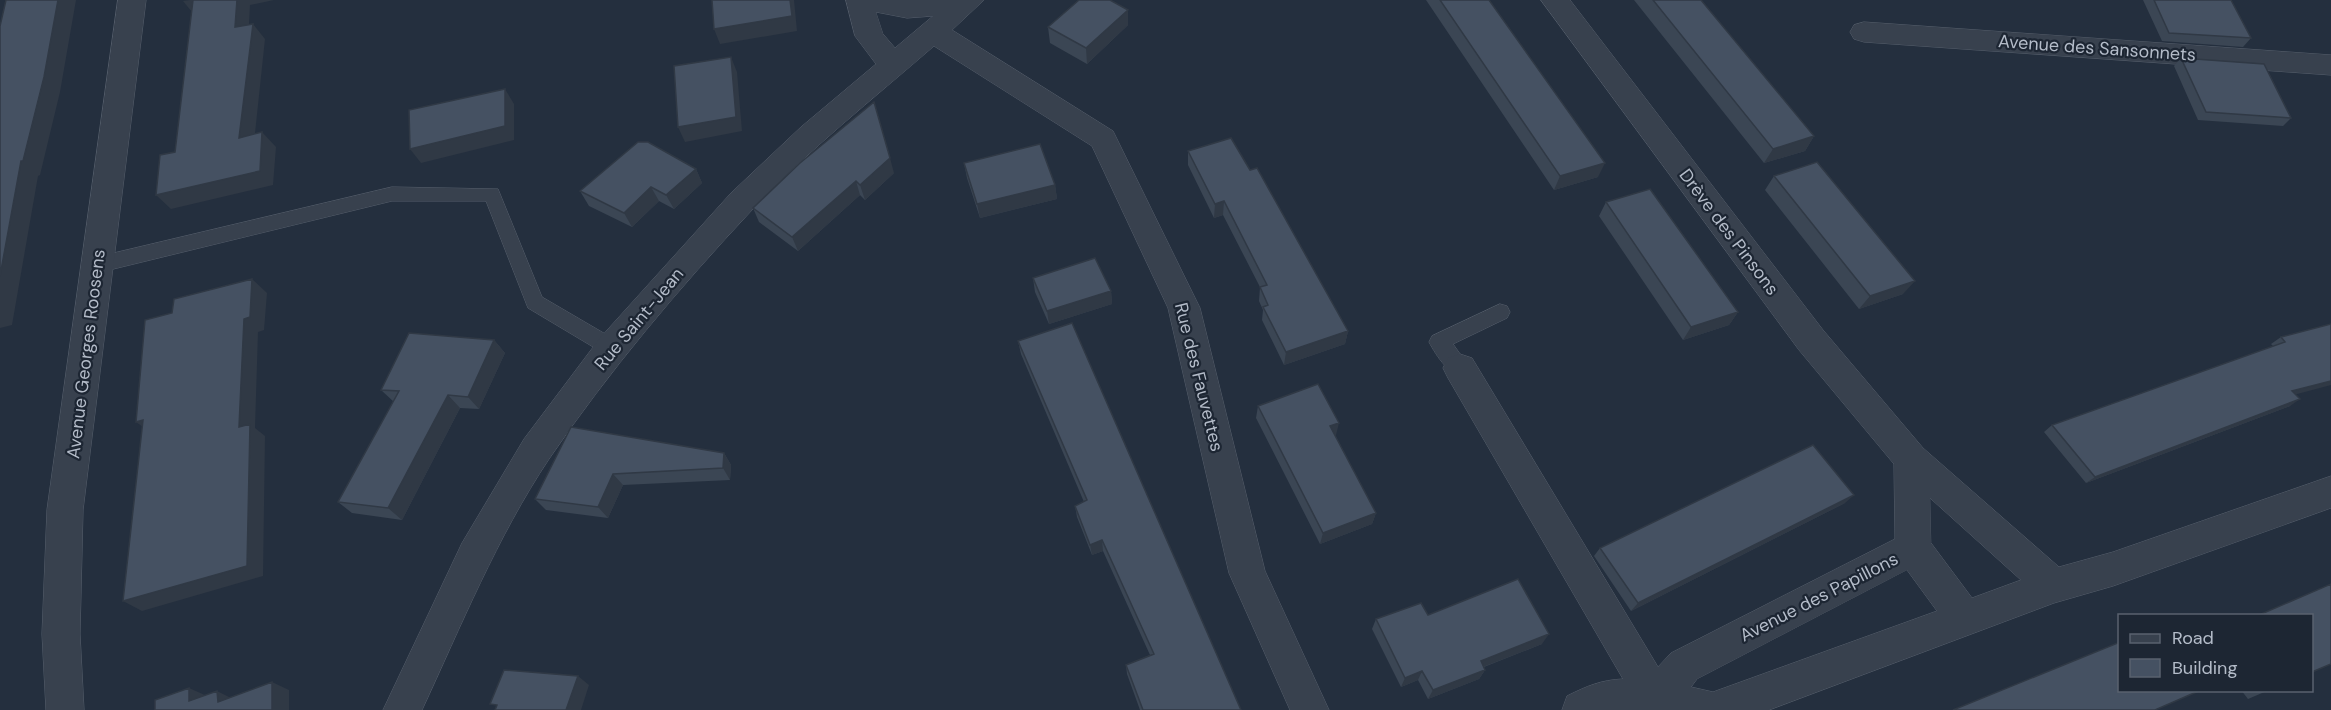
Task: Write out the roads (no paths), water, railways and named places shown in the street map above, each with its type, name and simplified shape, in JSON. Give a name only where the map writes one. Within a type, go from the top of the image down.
[{"type":"street","name":"Avenue Georges Roosens","points":[[65,710],[61,634],[65,510],[132,0]]},
{"type":"street","points":[[860,0],[864,29],[872,44],[893,64]]},
{"type":"street","name":"Rue Saint-Jean","points":[[871,0],[906,9],[935,8],[969,0]]},
{"type":"street","name":"Rue Saint-Jean","points":[[402,710],[475,555],[536,450],[612,348],[742,201],[811,135],[969,0]]},
{"type":"street","name":"Drève des Pinsons","points":[[1555,0],[1811,340],[1911,459],[2054,586]]},
{"type":"street","name":"Rue des Fauvettes","points":[[932,32],[1103,139],[1184,308],[1247,573],[1310,710]]},
{"type":"street","name":"Avenue des Sansonnets","points":[[1864,32],[2331,64]]},
{"type":"street","points":[[1460,368],[1655,698]]},
{"type":"street","points":[[1911,459],[1913,548]]},
{"type":"street","points":[[1717,710],[2054,586],[2113,569],[2331,492]]},
{"type":"street","name":"Avenue des Papillons","points":[[1655,698],[1684,666],[1913,548],[1965,620]]},
{"type":"street","points":[[1581,710],[1602,699],[1655,698],[1708,710]]},
{"type":"lane","points":[[97,265],[392,195],[492,194],[535,302],[612,348]]},
{"type":"lane","points":[[1460,368],[1439,342],[1500,312]]}]
